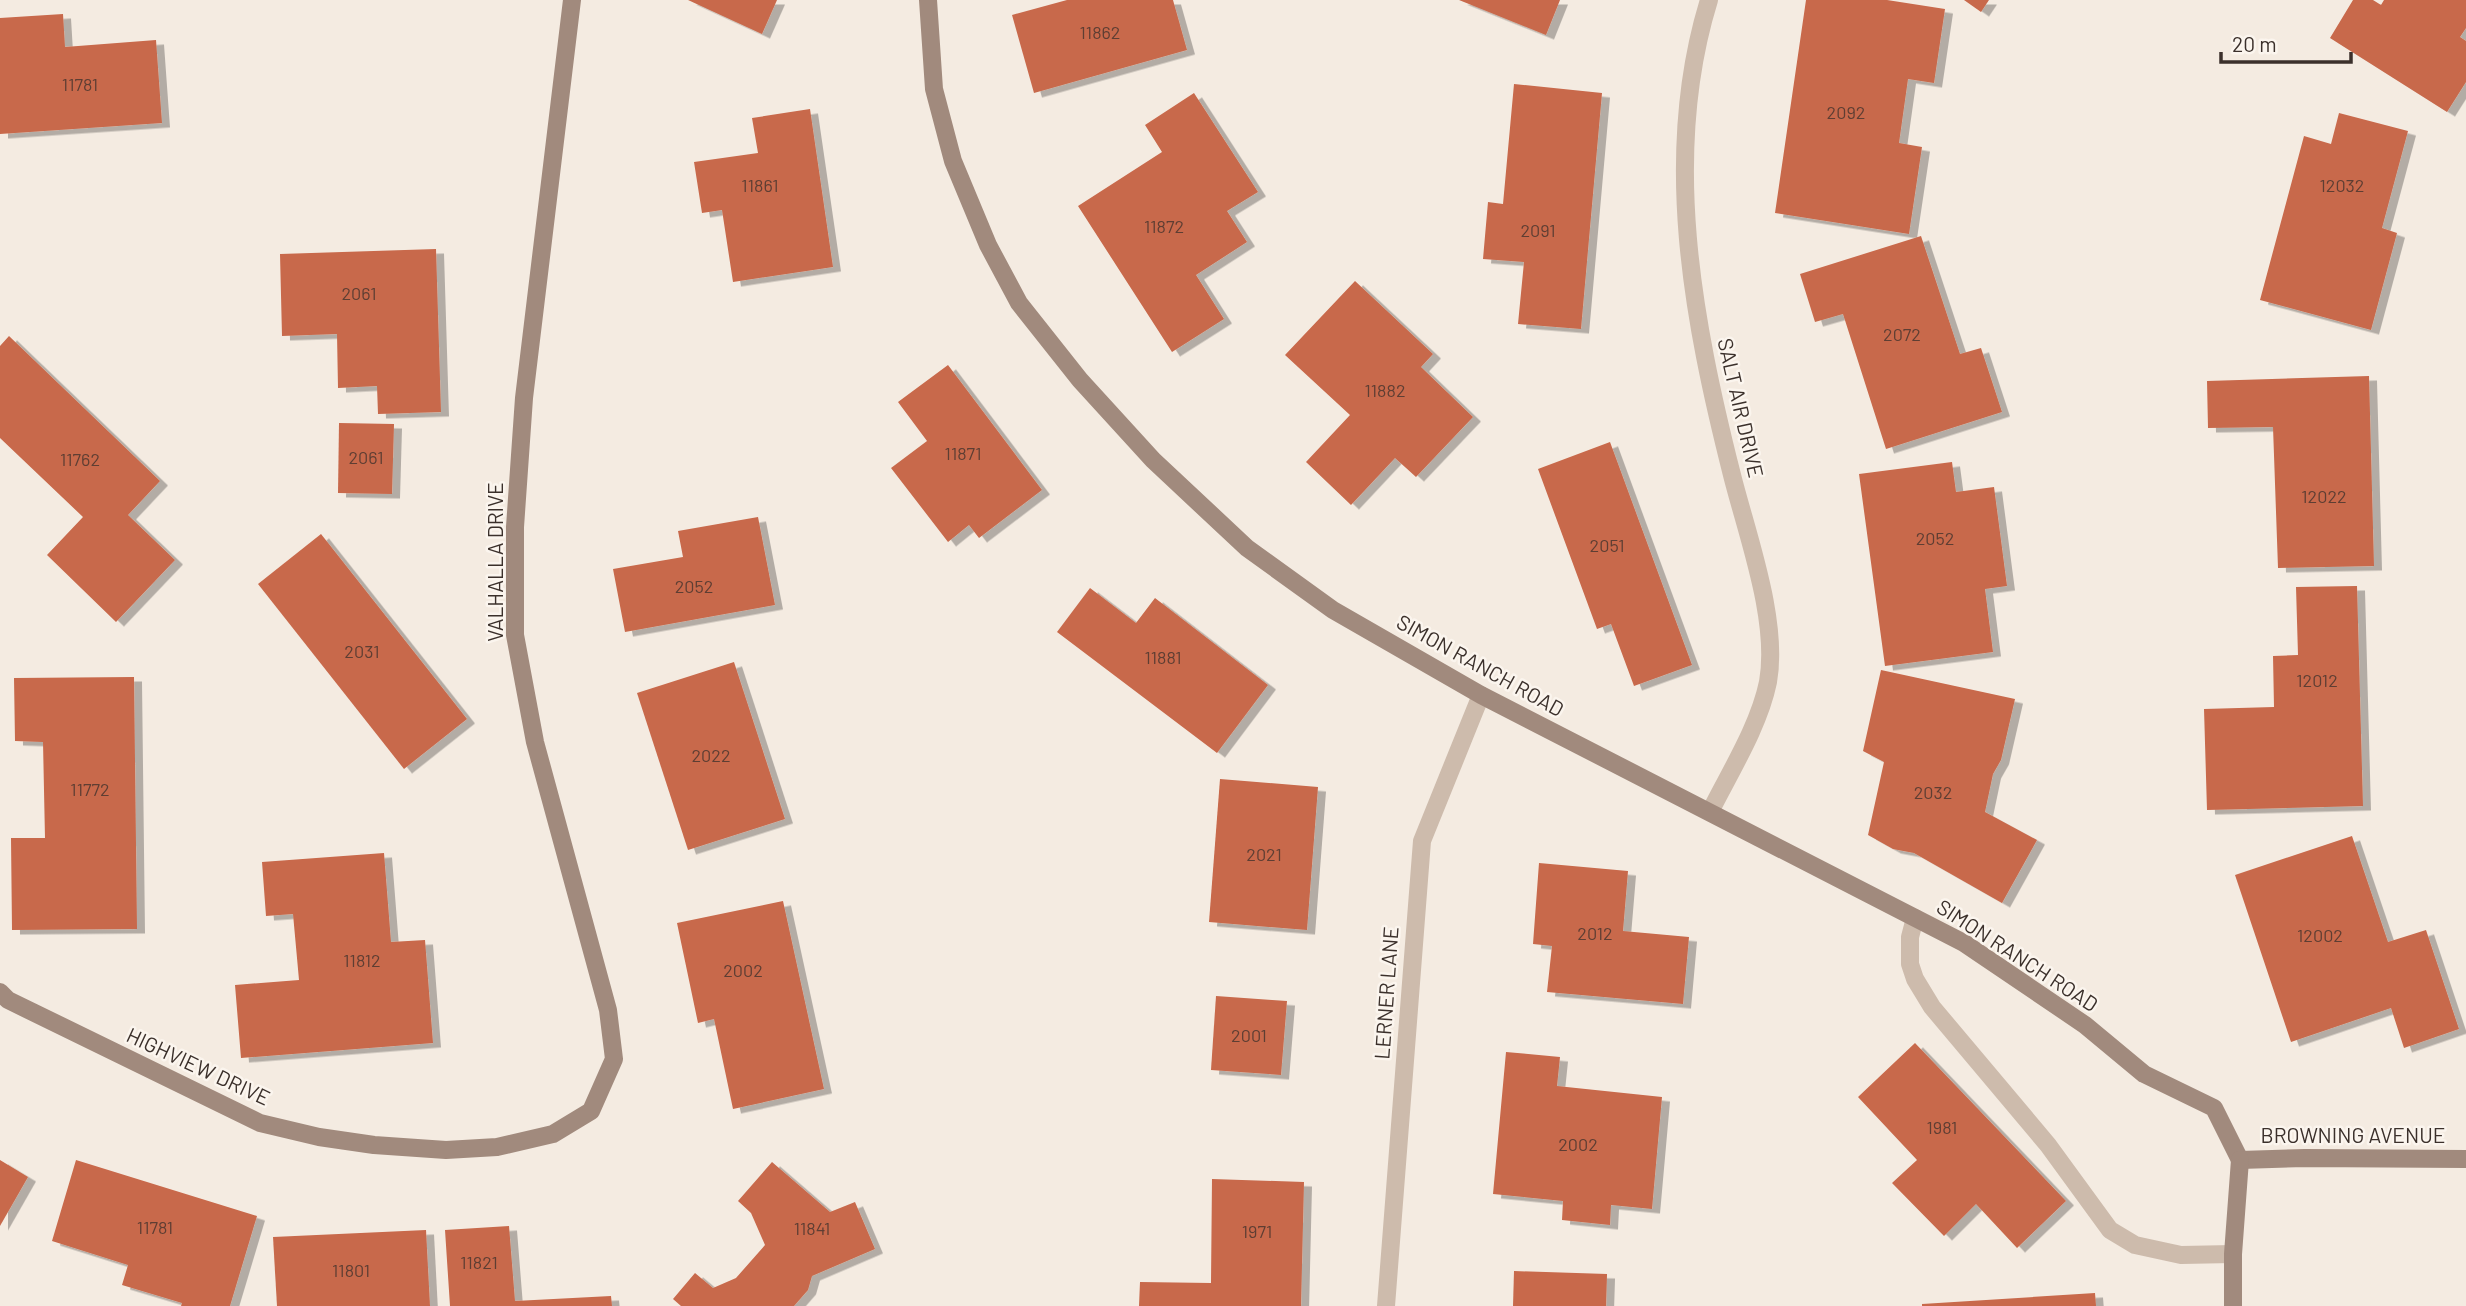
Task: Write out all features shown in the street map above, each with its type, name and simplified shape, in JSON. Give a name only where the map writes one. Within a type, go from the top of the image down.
[{"type":"street","name":"VALHALLA DRIVE","points":[[572,0],[524,398],[515,527],[515,635],[535,742],[608,1010],[614,1059],[591,1111]]},
{"type":"street","name":"SIMON RANCH ROAD","points":[[928,0],[934,89],[953,161],[988,245],[1019,303],[1080,380],[1153,460],[1247,548],[1333,610],[1481,695],[1964,943],[2085,1025],[2144,1074],[2214,1108],[2241,1160]]},
{"type":"street","name":"SALT AIR DRIVE","points":[[1709,0],[1697,38],[1686,125],[1685,210],[1699,333],[1770,621],[1768,681],[1753,726],[1710,812]]},
{"type":"street","name":"LERNER LANE","points":[[1386,1306],[1422,841],[1481,695]]},
{"type":"street","points":[[1915,918],[1910,937],[1910,964],[1915,979],[1932,1007],[2048,1145],[2110,1230],[2135,1245],[2181,1255],[2234,1254]]},
{"type":"street","name":"HIGHVIEW DRIVE","points":[[0,992],[8,1000],[260,1123],[319,1137],[374,1146],[446,1150],[496,1147],[553,1134],[591,1111]]},
{"type":"street","name":"BROWNING AVENUE","points":[[2241,1160],[2466,1159]]},
{"type":"street","points":[[2233,1306],[2241,1160]]},
{"type":"building","points":[[688,0],[777,0],[762,34]]},
{"type":"building","points":[[1067,0],[1173,0],[1187,50],[1034,93],[1012,15]]},
{"type":"building","points":[[1459,0],[1560,0],[1546,35]]},
{"type":"building","points":[[1806,0],[1887,0],[1945,9],[1934,83],[1908,79],[1899,143],[1922,147],[1909,234],[1775,213]]},
{"type":"building","points":[[1964,0],[1989,0],[1981,12]]},
{"type":"building","points":[[2353,0],[2373,0],[2381,5],[2384,0],[2466,0],[2466,28],[2460,37],[2466,41],[2466,82],[2447,112],[2330,38]]},
{"type":"building","points":[[63,14],[65,47],[156,40],[162,123],[0,134],[0,18]]},
{"type":"building","points":[[1514,84],[1602,93],[1581,329],[1518,324],[1524,262],[1483,259],[1488,202],[1503,204]]},
{"type":"building","points":[[1194,93],[1258,192],[1227,211],[1247,242],[1196,275],[1224,319],[1172,352],[1078,206],[1162,152],[1145,125]]},
{"type":"building","points":[[810,109],[833,267],[733,282],[722,210],[702,213],[694,162],[758,153],[752,118]]},
{"type":"building","points":[[2339,113],[2408,131],[2382,228],[2397,233],[2371,330],[2260,300],[2304,136],[2331,144]]},
{"type":"building","points":[[1921,236],[1960,354],[1981,348],[2002,412],[1886,449],[1843,314],[1815,322],[1800,274]]},
{"type":"building","points":[[436,249],[441,412],[378,414],[377,386],[338,388],[337,334],[282,336],[280,254]]},
{"type":"building","points":[[1355,281],[1433,354],[1421,367],[1473,417],[1416,477],[1395,458],[1351,505],[1306,462],[1350,415],[1285,355]]},
{"type":"building","points":[[9,336],[160,481],[128,515],[175,560],[116,622],[47,555],[83,517],[0,438],[0,346]]},
{"type":"building","points":[[948,365],[1042,490],[979,538],[969,525],[948,542],[891,468],[927,441],[898,402]]},
{"type":"building","points":[[2369,376],[2374,566],[2278,568],[2273,427],[2208,428],[2207,381]]},
{"type":"building","points":[[339,423],[394,424],[392,494],[338,493]]},
{"type":"building","points":[[1610,442],[1692,665],[1634,686],[1611,624],[1597,629],[1538,469]]},
{"type":"building","points":[[1952,462],[1956,492],[1994,487],[2007,586],[1985,589],[1993,652],[1885,666],[1859,474]]},
{"type":"building","points":[[758,517],[775,605],[625,632],[613,569],[683,557],[678,531]]},
{"type":"building","points":[[321,534],[467,719],[404,769],[258,584]]},
{"type":"building","points":[[2357,586],[2363,806],[2207,810],[2204,709],[2274,707],[2273,656],[2298,655],[2296,587]]},
{"type":"building","points":[[1090,588],[1136,623],[1155,598],[1268,685],[1217,753],[1057,632]]},
{"type":"building","points":[[734,662],[785,819],[688,850],[637,693]]},
{"type":"building","points":[[1881,670],[2015,699],[2001,760],[1993,774],[1985,812],[2037,840],[2002,903],[1914,853],[1893,849],[1868,835],[1884,762],[1863,751]]},
{"type":"building","points":[[134,677],[137,929],[12,930],[11,838],[45,838],[43,742],[15,741],[14,678]]},
{"type":"building","points":[[1220,779],[1318,787],[1307,930],[1209,922]]},
{"type":"building","points":[[2352,836],[2388,942],[2426,930],[2459,1029],[2404,1048],[2391,1008],[2291,1042],[2235,875]]},
{"type":"building","points":[[384,853],[391,942],[425,940],[433,1043],[241,1058],[235,985],[299,980],[293,914],[266,916],[262,862]]},
{"type":"building","points":[[1539,863],[1628,871],[1623,931],[1689,937],[1683,1004],[1547,992],[1552,946],[1533,944]]},
{"type":"building","points":[[783,901],[824,1089],[733,1109],[714,1019],[698,1023],[677,923]]},
{"type":"building","points":[[1216,996],[1287,1001],[1281,1075],[1211,1070]]},
{"type":"building","points":[[1915,1043],[2066,1201],[2017,1248],[1976,1204],[1944,1236],[1892,1183],[1917,1160],[1858,1097]]},
{"type":"building","points":[[1506,1052],[1560,1057],[1557,1086],[1662,1097],[1652,1209],[1611,1205],[1610,1225],[1562,1220],[1563,1201],[1493,1194]]},
{"type":"building","points":[[0,1160],[28,1177],[0,1226]]},
{"type":"building","points":[[76,1160],[257,1216],[230,1306],[181,1306],[182,1303],[122,1285],[128,1265],[52,1241]]},
{"type":"building","points":[[772,1162],[830,1212],[855,1202],[875,1249],[812,1276],[808,1290],[794,1306],[681,1306],[673,1299],[695,1273],[713,1288],[736,1278],[765,1245],[751,1213],[738,1201]]},
{"type":"building","points":[[1212,1179],[1304,1182],[1301,1306],[1139,1306],[1140,1282],[1211,1283]]},
{"type":"building","points":[[509,1226],[515,1301],[611,1296],[612,1306],[450,1306],[445,1230]]},
{"type":"building","points":[[426,1230],[430,1306],[277,1306],[273,1237]]},
{"type":"building","points":[[1514,1271],[1607,1274],[1606,1306],[1513,1306]]},
{"type":"building","points":[[2095,1293],[2096,1306],[1922,1306],[1922,1304]]}]
